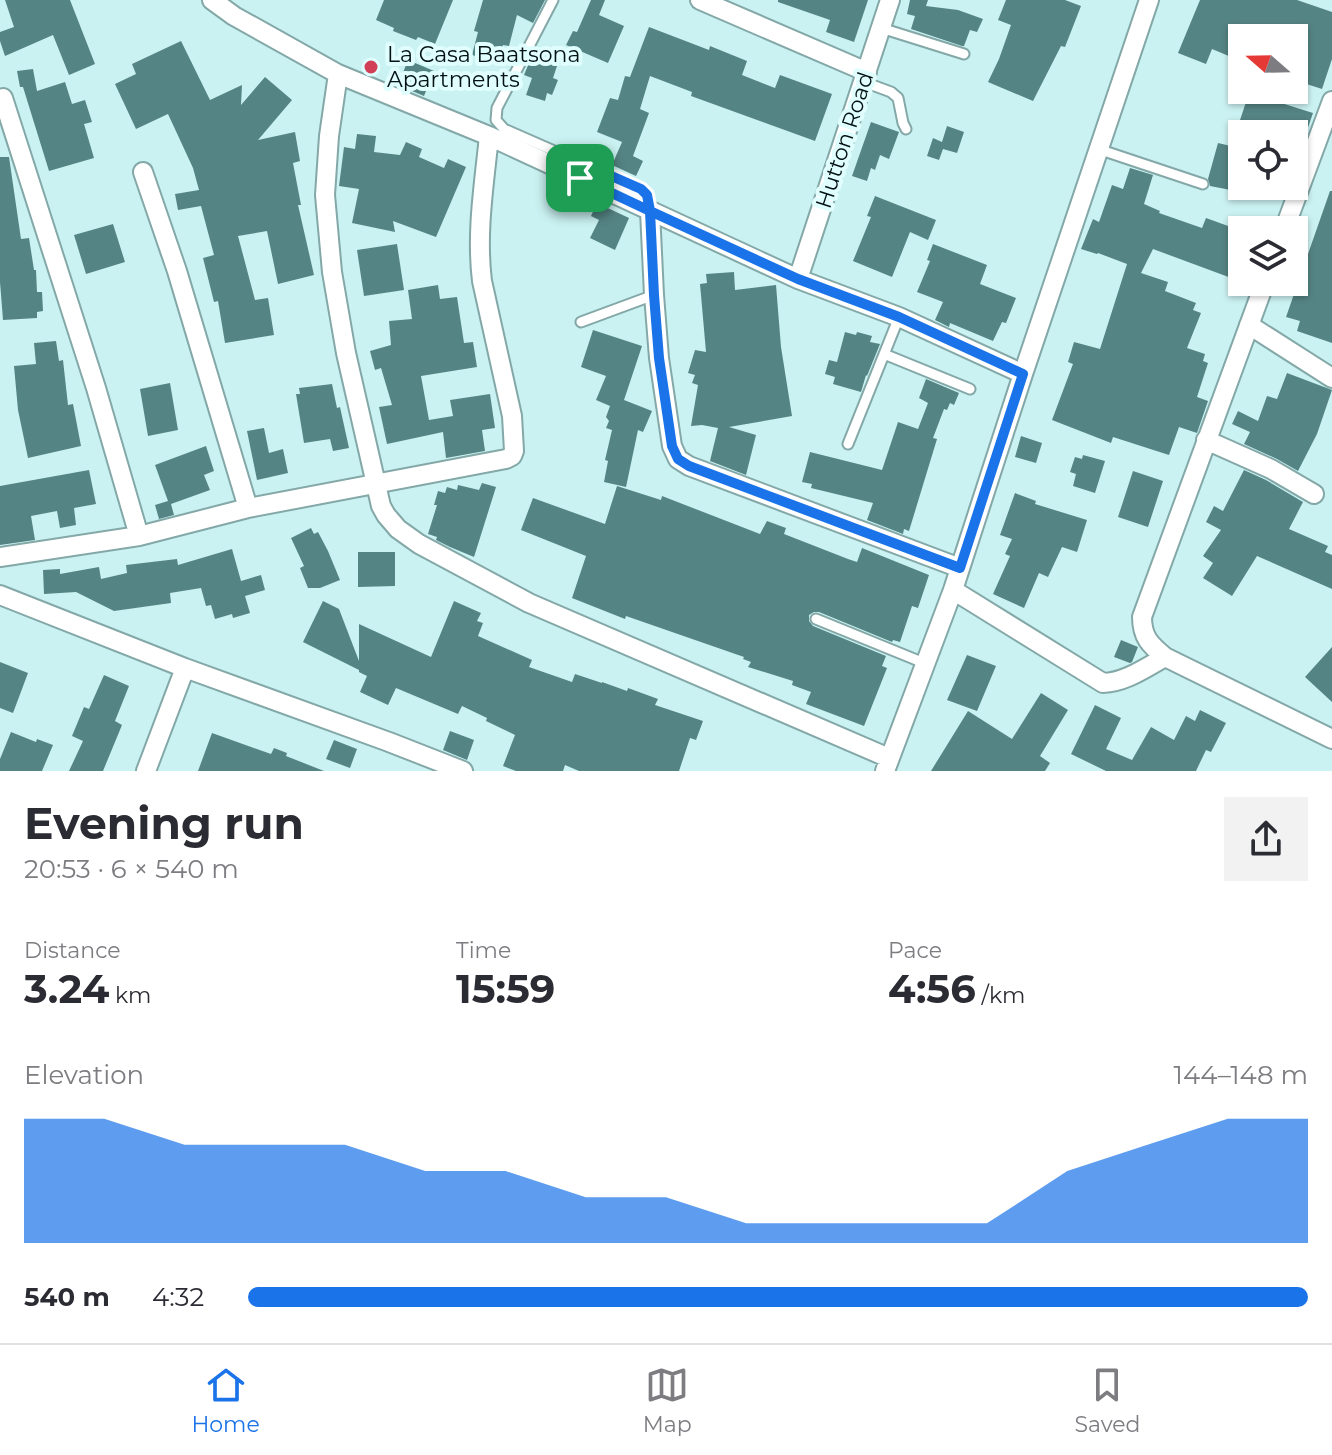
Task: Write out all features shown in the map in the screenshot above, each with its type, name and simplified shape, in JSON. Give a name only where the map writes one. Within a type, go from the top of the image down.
[{"type":"street","points":[[212,0],[234,16],[338,74],[582,171],[650,211],[798,279],[899,317],[1023,374]]},
{"type":"street","points":[[700,0],[865,77]]},
{"type":"street","name":"Hutton Road","points":[[798,279],[890,0]]},
{"type":"street","points":[[338,74],[325,195],[332,272],[346,353],[381,506],[386,515],[398,529],[419,544],[529,603],[887,765],[953,590],[1149,0]]},
{"type":"street","points":[[3,98],[96,388],[139,536]]},
{"type":"street","points":[[1289,216],[1332,101]]},
{"type":"street","points":[[0,557],[139,536],[248,508],[512,456],[512,416],[480,260],[489,136]]},
{"type":"street","points":[[143,172],[177,271],[248,508]]},
{"type":"street","points":[[650,211],[659,358],[672,446],[682,462],[960,568]]},
{"type":"street","points":[[1260,296],[1142,617],[1145,636],[1149,644],[1165,657],[1332,739]]},
{"type":"street","points":[[1249,325],[1332,378]]},
{"type":"street","points":[[1206,440],[1271,469],[1314,494]]},
{"type":"street","points":[[953,590],[1103,683],[1131,675],[1165,657]]},
{"type":"street","points":[[0,595],[185,668],[463,771]]},
{"type":"street","points":[[146,771],[185,668]]},
{"type":"lane","points":[[553,0],[497,108],[496,120],[504,129],[582,171]]},
{"type":"lane","points":[[881,28],[964,54]]},
{"type":"lane","points":[[865,77],[898,98],[906,129]]},
{"type":"lane","points":[[1098,149],[1203,184]]},
{"type":"lane","points":[[581,322],[654,295]]},
{"type":"lane","points":[[848,444],[899,317]]},
{"type":"lane","points":[[884,354],[970,389]]},
{"type":"lane","points":[[816,619],[924,663]]},
{"type":"building","points":[[5,0],[70,0],[95,64],[69,75],[53,35],[5,56],[0,32],[14,27]]},
{"type":"building","points":[[384,0],[453,0],[435,44],[393,31],[394,28],[376,20]]},
{"type":"building","points":[[483,0],[545,0],[533,23],[517,15],[509,46],[503,45],[498,62],[472,55],[478,32],[474,31]]},
{"type":"building","points":[[591,0],[605,0],[599,15],[624,26],[608,63],[566,45],[573,31],[577,32]]},
{"type":"building","points":[[778,0],[868,0],[854,42],[826,32],[830,20]]},
{"type":"building","points":[[910,0],[928,0],[926,6],[958,10],[983,19],[977,32],[970,30],[962,46],[911,29],[915,16],[907,14]]},
{"type":"building","points":[[1006,0],[1065,0],[1081,6],[1065,47],[1061,46],[1033,101],[988,82],[1011,25],[998,20]]},
{"type":"building","points":[[1200,0],[1297,0],[1332,12],[1332,59],[1322,89],[1308,84],[1308,24],[1228,24],[1228,56],[1212,49],[1206,64],[1178,53]]},
{"type":"building","points":[[649,27],[747,61],[742,75],[775,88],[780,75],[832,94],[815,141],[691,96],[692,92],[650,76],[640,109],[649,113],[633,156],[643,161],[636,176],[612,165],[622,142],[597,132],[610,98],[618,100],[625,76],[630,77]]},
{"type":"building","points":[[181,41],[210,100],[242,85],[241,105],[265,77],[292,100],[258,140],[295,132],[300,161],[293,163],[301,205],[298,205],[314,275],[278,284],[267,231],[238,236],[255,300],[268,298],[274,335],[225,343],[218,301],[214,302],[203,258],[214,255],[201,206],[178,210],[175,194],[199,190],[193,168],[168,114],[136,129],[115,84],[136,74],[132,64]]},
{"type":"building","points":[[542,50],[560,57],[553,78],[558,80],[552,95],[547,93],[545,101],[526,95],[532,78],[524,75],[529,63],[536,66]]},
{"type":"building","points":[[408,60],[434,71],[424,96],[398,85]]},
{"type":"building","points":[[33,69],[37,91],[65,82],[72,104],[85,100],[92,122],[84,124],[94,158],[49,171],[17,71]]},
{"type":"building","points":[[1245,104],[1284,104],[1313,113],[1308,127],[1308,120],[1240,120]]},
{"type":"building","points":[[871,122],[899,132],[889,159],[880,155],[867,181],[852,176]]},
{"type":"building","points":[[947,126],[964,132],[957,153],[943,149],[939,160],[927,156],[933,138],[942,142]]},
{"type":"building","points":[[357,134],[376,136],[374,152],[400,155],[406,142],[422,149],[419,157],[444,168],[448,159],[466,167],[436,237],[393,221],[395,232],[352,223],[359,189],[339,186],[344,147],[355,149]]},
{"type":"building","points":[[1218,143],[1228,145],[1228,189],[1210,186],[1208,179]]},
{"type":"building","points":[[0,157],[9,157],[21,239],[29,238],[37,292],[42,292],[43,311],[37,312],[37,318],[3,320]]},
{"type":"building","points":[[1130,168],[1153,175],[1144,204],[1159,213],[1202,228],[1206,218],[1228,226],[1228,277],[1153,249],[1141,273],[1168,282],[1165,291],[1196,303],[1193,310],[1201,313],[1187,348],[1205,354],[1203,361],[1208,363],[1197,397],[1208,401],[1197,433],[1179,427],[1169,455],[1113,437],[1111,443],[1052,420],[1073,364],[1068,362],[1074,342],[1100,349],[1127,264],[1081,249],[1093,219],[1099,222],[1112,185],[1123,189]]},
{"type":"building","points":[[1332,191],[1332,343],[1297,331],[1300,321],[1286,317],[1293,296],[1308,296],[1308,254]]},
{"type":"building","points":[[875,196],[936,220],[928,240],[910,232],[892,277],[853,261],[871,217],[867,216]]},
{"type":"building","points":[[597,203],[629,218],[615,250],[590,238],[599,220],[591,216]]},
{"type":"building","points":[[113,224],[125,262],[86,274],[74,235]]},
{"type":"building","points":[[397,244],[404,290],[364,296],[357,250]]},
{"type":"building","points":[[933,244],[987,265],[980,284],[1016,298],[1006,323],[1002,322],[993,341],[935,320],[943,302],[917,292],[930,261],[927,260]]},
{"type":"building","points":[[734,272],[735,290],[776,285],[781,347],[792,416],[729,427],[756,435],[746,475],[710,461],[718,428],[691,426],[698,385],[692,383],[695,375],[688,373],[695,350],[706,352],[700,284],[707,283],[706,274]]},
{"type":"building","points":[[438,285],[440,299],[457,297],[464,343],[473,342],[477,367],[421,376],[429,420],[453,416],[450,400],[490,394],[495,428],[482,430],[485,451],[446,458],[443,432],[387,444],[379,407],[392,405],[381,368],[375,370],[370,351],[391,345],[389,321],[412,319],[408,290]]},
{"type":"building","points":[[593,330],[642,346],[624,400],[652,411],[643,432],[638,430],[626,487],[604,482],[612,430],[606,428],[610,406],[596,400],[606,376],[581,367]]},
{"type":"building","points":[[845,332],[872,336],[870,342],[880,344],[861,392],[833,384],[835,377],[825,374],[829,360],[837,362]]},
{"type":"building","points":[[56,341],[59,361],[63,360],[68,405],[73,404],[81,446],[28,458],[18,410],[14,366],[36,364],[34,343]]},
{"type":"building","points":[[1287,373],[1332,390],[1317,434],[1298,471],[1244,444],[1250,432],[1232,424],[1238,411],[1258,421],[1267,396],[1277,399]]},
{"type":"building","points":[[926,379],[959,393],[954,405],[950,403],[947,410],[944,409],[933,438],[937,439],[909,531],[904,529],[903,534],[867,520],[873,503],[811,488],[812,484],[802,482],[810,452],[882,470],[898,422],[918,429],[928,403],[919,398]]},
{"type":"building","points":[[170,383],[178,430],[148,436],[140,389]]},
{"type":"building","points":[[332,384],[349,448],[333,451],[330,439],[304,443],[296,394],[300,394],[299,388]]},
{"type":"building","points":[[264,428],[269,453],[283,449],[288,473],[257,480],[247,431]]},
{"type":"building","points":[[1021,436],[1042,443],[1036,463],[1015,457]]},
{"type":"building","points":[[206,446],[214,471],[204,475],[210,490],[171,504],[174,515],[159,519],[155,505],[168,501],[155,465]]},
{"type":"building","points":[[1083,455],[1105,461],[1095,493],[1073,486],[1076,474],[1070,472],[1075,457],[1082,459]]},
{"type":"building","points":[[89,470],[96,504],[74,508],[76,525],[60,528],[57,511],[31,516],[35,540],[0,545],[0,486]]},
{"type":"building","points":[[1244,470],[1303,502],[1289,529],[1328,546],[1325,552],[1332,555],[1332,589],[1257,556],[1232,596],[1203,578],[1213,563],[1203,556],[1221,530],[1206,522],[1214,506],[1223,511]]},
{"type":"building","points":[[1133,471],[1163,481],[1148,527],[1118,517]]},
{"type":"building","points":[[482,483],[496,487],[474,557],[428,534],[438,491],[445,493],[447,487],[457,490],[458,485],[479,490]]},
{"type":"building","points":[[617,486],[661,500],[662,496],[760,534],[767,521],[786,528],[784,534],[857,562],[862,548],[929,575],[918,608],[912,606],[900,642],[892,642],[819,612],[809,615],[813,626],[886,656],[882,666],[887,668],[864,726],[806,704],[811,692],[792,685],[793,681],[748,667],[751,662],[744,657],[626,616],[625,619],[572,598],[586,556],[521,530],[533,498],[605,524]]},
{"type":"building","points":[[1015,493],[1036,501],[1035,504],[1087,520],[1077,552],[1062,547],[1048,577],[1039,573],[1024,608],[993,594],[1010,556],[1005,554],[1012,539],[1000,535]]},
{"type":"building","points":[[311,528],[314,534],[318,532],[340,580],[320,588],[308,588],[300,568],[304,566],[291,538]]},
{"type":"building","points":[[232,549],[241,581],[261,575],[265,590],[245,596],[250,613],[233,618],[232,614],[215,619],[211,605],[206,606],[201,588],[170,593],[171,603],[114,611],[76,592],[44,594],[43,570],[60,569],[60,574],[99,567],[101,579],[127,573],[126,565],[177,559],[178,565]]},
{"type":"building","points":[[358,552],[395,552],[395,586],[358,587]]},
{"type":"building","points":[[323,601],[339,609],[359,661],[359,624],[431,657],[454,601],[481,613],[477,621],[483,623],[478,636],[532,660],[529,667],[572,682],[575,674],[627,691],[628,688],[658,699],[655,705],[703,721],[696,740],[690,738],[679,771],[579,771],[565,765],[563,771],[516,771],[503,766],[515,735],[486,721],[487,718],[462,706],[458,714],[396,688],[388,705],[360,692],[367,676],[359,670],[303,642]]},
{"type":"building","points":[[1121,640],[1138,647],[1130,663],[1114,657]]},
{"type":"building","points":[[1332,647],[1332,702],[1305,677]]},
{"type":"building","points":[[967,655],[996,666],[977,711],[947,700]]},
{"type":"building","points":[[0,662],[28,673],[13,713],[0,708]]},
{"type":"building","points":[[104,675],[129,686],[115,721],[122,725],[103,771],[69,771],[83,741],[72,736],[84,707],[89,709]]},
{"type":"building","points":[[1041,693],[1068,710],[1040,756],[1050,763],[1045,771],[931,771],[968,711],[1012,739]]},
{"type":"building","points":[[1095,705],[1121,718],[1106,749],[1132,760],[1151,727],[1174,740],[1186,716],[1195,721],[1200,710],[1226,723],[1211,752],[1206,750],[1196,771],[1106,771],[1071,754]]},
{"type":"building","points":[[450,731],[474,740],[467,760],[443,750]]},
{"type":"building","points":[[11,732],[53,745],[42,771],[0,771],[0,759]]},
{"type":"building","points":[[212,733],[271,754],[274,748],[324,771],[198,771]]},
{"type":"building","points":[[334,740],[357,749],[350,768],[326,759]]},
{"type":"place","name":"La Casa Baatsona Apartments","points":[[371,67]]},
{"type":"route","points":[[580,178],[584,164],[641,189],[647,195],[650,211],[798,279],[899,317],[1023,374],[960,568],[689,466],[678,459],[672,446],[659,358],[650,211],[580,178]]}]
